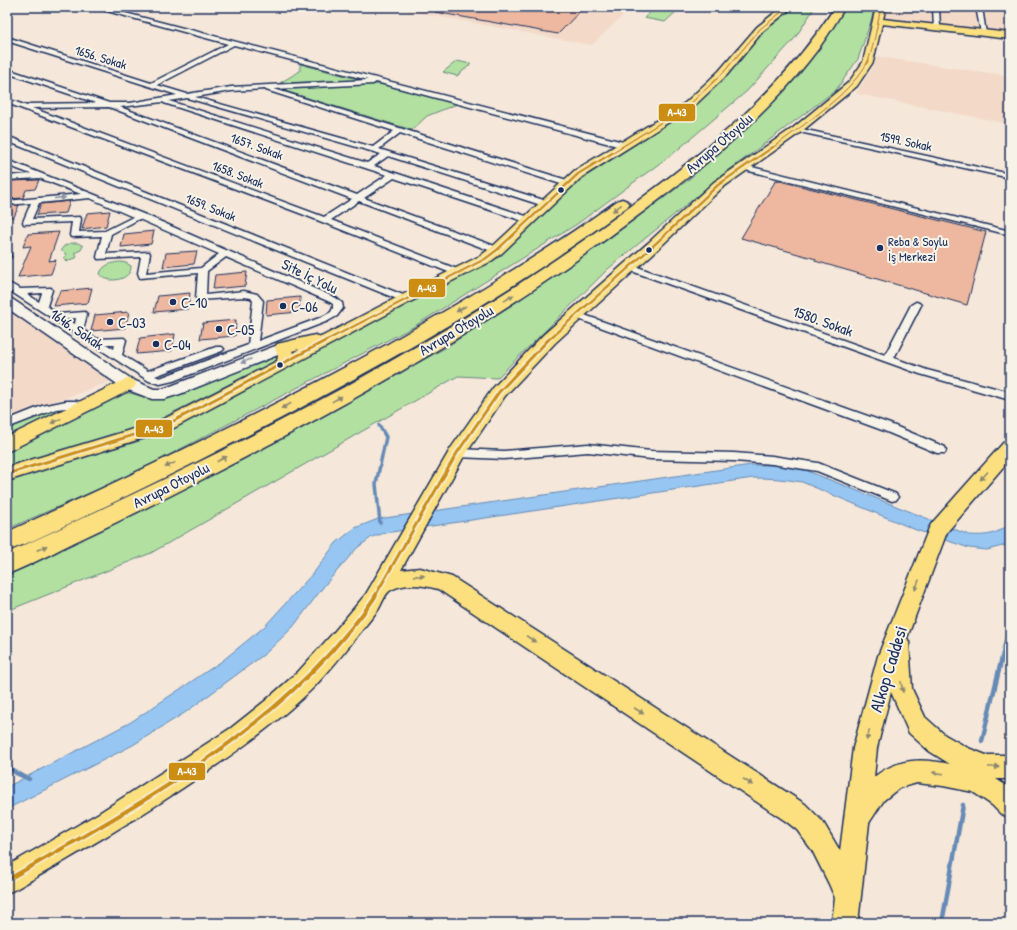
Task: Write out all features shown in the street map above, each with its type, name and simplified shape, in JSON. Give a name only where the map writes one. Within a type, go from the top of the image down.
[{"type":"highway","name":"Avrupa Otoyolu","points":[[7,542],[227,438],[381,356],[508,281],[610,213],[718,129],[775,73],[796,48],[825,7]]},
{"type":"highway","name":"Avrupa Otoyolu","points":[[7,564],[155,493],[303,417],[459,329],[570,258],[659,194],[733,133],[775,91],[802,61],[840,7]]},
{"type":"main road","points":[[281,350],[343,333],[405,299],[485,259],[497,250],[547,204],[567,183],[589,166],[689,105],[723,73],[760,29],[788,7]]},
{"type":"main road","points":[[7,889],[14,873],[108,822],[162,788],[239,736],[273,709],[306,679],[342,639],[373,600],[457,453],[499,392],[549,338],[718,185],[797,130],[852,84],[868,62],[880,14],[937,28],[1010,36]]},
{"type":"main road","points":[[7,474],[159,427],[281,350],[295,338],[343,333]]},
{"type":"main road","points":[[7,446],[86,407],[128,384]]},
{"type":"main road","name":"Alkop Caddesi","points":[[845,923],[865,748],[889,656],[939,528],[1010,447]]},
{"type":"main road","points":[[381,585],[394,579],[407,576],[425,576],[445,582],[796,814],[812,829],[824,846],[848,898]]},
{"type":"main road","points":[[897,635],[901,690],[917,725],[937,743],[960,756],[986,767],[1010,767]]},
{"type":"main road","points":[[857,820],[875,791],[893,777],[917,771],[943,774],[977,782],[1001,796],[1010,805]]},
{"type":"street","points":[[95,7],[624,145]]},
{"type":"street","points":[[936,7],[937,28]]},
{"type":"street","points":[[979,7],[984,33]]},
{"type":"street","name":"1656. Sokak","points":[[7,39],[189,97],[387,152],[547,204]]},
{"type":"street","points":[[152,85],[234,43]]},
{"type":"street","name":"1657. Sokak","points":[[7,71],[111,106],[497,250]]},
{"type":"street","points":[[7,104],[22,106],[111,106],[162,101],[231,89],[384,82]]},
{"type":"street","points":[[268,87],[272,91],[567,183]]},
{"type":"street","name":"1658. Sokak","points":[[7,101],[325,220],[459,273]]},
{"type":"street","points":[[162,101],[393,174],[529,220]]},
{"type":"street","points":[[374,149],[399,130]]},
{"type":"street","name":"1599. Sokak","points":[[797,130],[1010,176]]},
{"type":"street","name":"1659. Sokak","points":[[7,138],[405,299]]},
{"type":"street","points":[[368,166],[387,152]]},
{"type":"street","name":"Site İç Yolu","points":[[7,162],[140,216],[337,303],[336,311],[331,316],[295,338]]},
{"type":"street","points":[[744,167],[1010,233]]},
{"type":"street","points":[[325,220],[393,174]]},
{"type":"street","name":"Site İç Yolu","points":[[7,178],[39,175]]},
{"type":"street","name":"Site İç Yolu","points":[[7,203],[92,196]]},
{"type":"street","points":[[36,200],[26,221],[27,223],[77,219],[74,235],[107,233],[140,216]]},
{"type":"street","points":[[107,233],[101,256],[146,254],[142,273],[145,276],[202,270],[225,254]]},
{"type":"street","name":"1580. Sokak","points":[[629,267],[924,372],[1010,396]]},
{"type":"street","points":[[202,270],[201,298],[247,294],[256,297],[258,301],[253,347]]},
{"type":"street","points":[[7,285],[156,380],[164,380],[253,347],[281,350]]},
{"type":"street","points":[[19,292],[48,290],[42,307]]},
{"type":"street","name":"1646. Sokak","points":[[7,302],[128,384],[146,393],[164,394],[281,350]]},
{"type":"street","points":[[888,359],[916,305]]},
{"type":"street","points":[[57,317],[82,314],[78,330]]},
{"type":"street","points":[[576,315],[886,427],[942,450]]},
{"type":"street","points":[[96,342],[121,340],[117,356]]},
{"type":"street","points":[[147,375],[219,350]]},
{"type":"street","points":[[7,424],[60,404],[72,403],[86,407]]},
{"type":"street","points":[[457,453],[504,455],[588,448],[651,455],[734,457],[772,460],[818,467],[892,497]]},
{"type":"shaded area","points":[[388,7],[632,7],[592,45]]},
{"type":"shaded area","points":[[887,7],[1010,7],[1010,35],[885,20]]},
{"type":"shaded area","points":[[878,56],[1010,76],[1010,124],[858,94],[857,92],[872,69]]},
{"type":"shaded area","points":[[7,303],[120,378],[7,419]]},
{"type":"green space","points":[[656,7],[680,8],[665,22],[644,18]]},
{"type":"green space","points":[[795,7],[815,7],[795,38],[747,91],[675,152],[577,224],[413,327],[131,475],[7,529],[7,478],[159,435],[183,424],[491,257],[585,177],[693,107],[737,63],[763,32]]},
{"type":"green space","points":[[846,7],[874,7],[872,18],[858,59],[836,90],[720,177],[608,269],[497,378],[458,376],[151,553],[7,611],[7,576],[326,413],[445,348],[611,237],[688,180],[742,133],[786,89],[828,36]]},
{"type":"green space","points":[[457,61],[471,64],[457,76],[443,72]]},
{"type":"green space","points":[[300,64],[361,80],[280,83],[300,71]]},
{"type":"green space","points":[[384,84],[457,104],[427,116],[412,130],[279,89],[281,88]]},
{"type":"green space","points":[[71,243],[78,243],[83,246],[81,250],[74,253],[77,256],[76,258],[66,261],[64,258],[67,254],[61,250],[64,246]]},
{"type":"green space","points":[[122,262],[131,266],[128,275],[123,278],[113,280],[103,277],[100,274],[105,266]]},
{"type":"green space","points":[[273,357],[279,359],[154,422],[7,467],[7,452],[87,410],[101,405],[121,393],[130,393],[151,399],[179,393]]},
{"type":"green space","points":[[77,403],[7,445],[7,424],[56,406]]},
{"type":"water","points":[[751,465],[780,465],[805,470],[969,535],[991,534],[1010,524],[1010,544],[987,550],[969,548],[916,530],[802,482],[784,479],[759,478],[385,533],[372,537],[357,548],[324,586],[293,627],[266,653],[186,712],[133,745],[7,809],[7,787],[131,722],[222,661],[264,627],[315,571],[336,543],[355,528],[378,519]]},
{"type":"building","points":[[435,7],[584,7],[558,34],[435,12]]},
{"type":"building","points":[[39,180],[35,189],[26,190],[23,198],[7,199],[7,190],[11,181]]},
{"type":"building","name":"Reba & Soylu İş Merkezi","points":[[776,180],[986,232],[967,305],[741,238]]},
{"type":"building","points":[[70,201],[66,213],[37,215],[41,204]]},
{"type":"building","points":[[19,205],[14,217],[7,217],[7,206]]},
{"type":"building","points":[[110,211],[106,226],[82,229],[87,213]]},
{"type":"building","points":[[154,231],[151,244],[121,247],[124,234]]},
{"type":"building","points":[[59,232],[49,261],[56,260],[51,274],[18,277],[31,246],[23,247],[28,234]]},
{"type":"building","points":[[197,251],[194,264],[163,267],[166,253]]},
{"type":"building","points":[[247,272],[245,286],[213,289],[215,275]]},
{"type":"building","points":[[92,288],[88,303],[54,306],[60,291]]},
{"type":"building","name":"C-10","points":[[190,293],[188,309],[154,312],[158,296]]},
{"type":"building","name":"C-06","points":[[300,297],[299,312],[266,315],[267,300]]},
{"type":"building","name":"C-03","points":[[129,312],[125,328],[91,331],[95,315]]},
{"type":"building","name":"C-05","points":[[236,320],[235,336],[200,339],[203,323]]},
{"type":"building","name":"C-04","points":[[175,334],[172,351],[136,354],[140,338]]},
{"type":"waterway","points":[[379,425],[386,437],[376,484],[380,523]]},
{"type":"waterway","points":[[982,741],[1010,624]]},
{"type":"waterway","points":[[7,765],[16,773],[29,779]]},
{"type":"waterway","points":[[942,923],[963,805]]},
{"type":"transit line","name":"A-43","points":[[7,474],[166,425],[405,299],[485,259],[497,250],[578,174],[689,105],[723,73],[760,29],[788,7]]},
{"type":"transit line","name":"A-43","points":[[7,880],[108,822],[162,788],[239,736],[273,709],[306,679],[342,639],[373,600],[457,453],[499,392],[549,339],[653,246],[718,185],[797,130],[853,84],[868,62],[881,7]]},
{"type":"place","name":"Reba & Soylu İş Merkezi","points":[[880,248]]},
{"type":"place","name":"C-10","points":[[173,302]]},
{"type":"place","name":"C-06","points":[[283,306]]},
{"type":"place","name":"C-03","points":[[110,322]]},
{"type":"place","name":"C-05","points":[[219,329]]},
{"type":"place","name":"C-04","points":[[156,344]]}]
